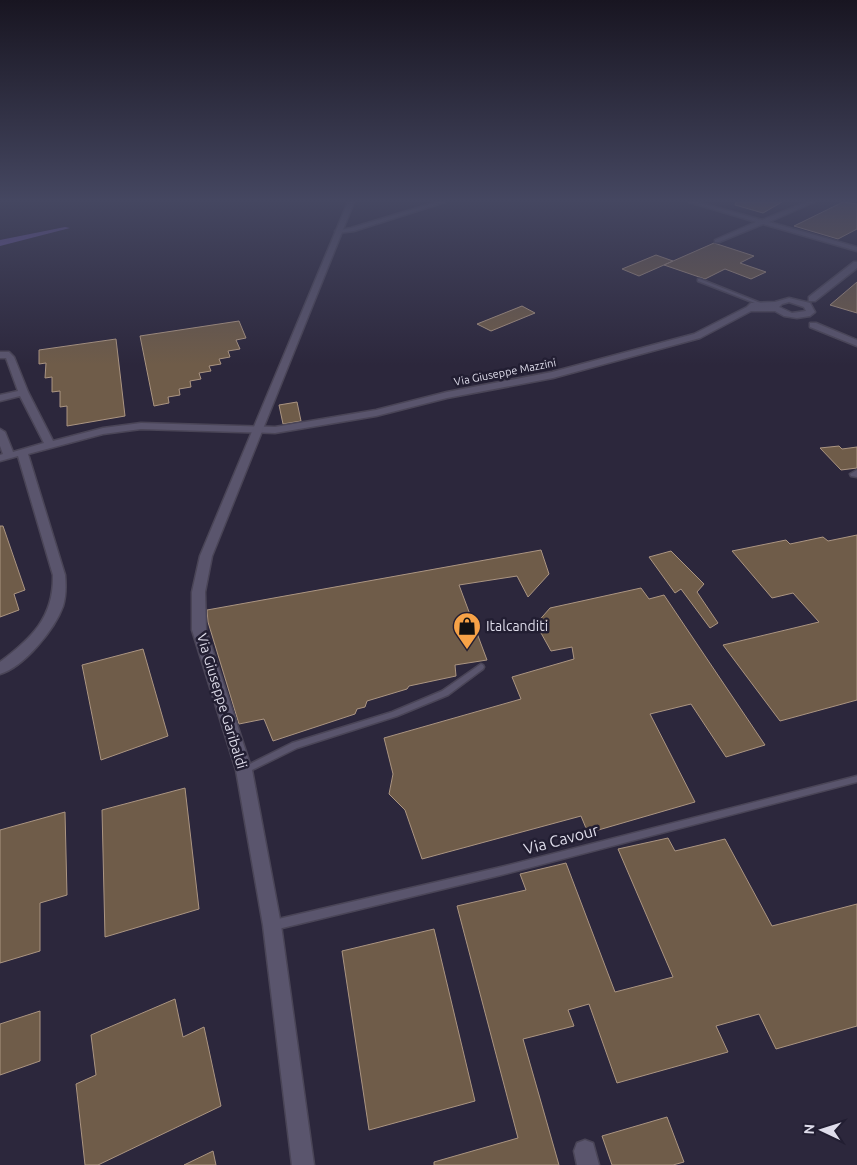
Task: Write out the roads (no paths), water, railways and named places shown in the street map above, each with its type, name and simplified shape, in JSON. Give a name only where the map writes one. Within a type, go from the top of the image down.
[{"type":"street","name":"Via Giuseppe Garibaldi","points":[[303,1165],[272,925],[244,770],[199,630],[196,607],[198,580],[206,556],[328,256]]},
{"type":"street","points":[[813,325],[808,315],[811,312],[810,302],[857,264]]},
{"type":"street","name":"Via Giuseppe Mazzini","points":[[750,309],[796,301],[810,302]]},
{"type":"street","name":"Via Giuseppe Mazzini","points":[[5,457],[103,431],[141,426],[256,431],[275,430],[376,413],[447,395],[553,375],[696,336],[761,304],[779,305],[788,314],[857,343]]},
{"type":"street","name":"Via Giuseppe Mazzini","points":[[788,314],[808,315]]},
{"type":"street","points":[[0,355],[6,354],[10,357],[23,392],[49,444]]},
{"type":"street","points":[[0,398],[23,392]]},
{"type":"street","points":[[0,432],[5,457]]},
{"type":"street","points":[[0,669],[33,640],[56,607],[59,594],[59,574],[22,452]]},
{"type":"lane","points":[[699,280],[761,304]]},
{"type":"lane","points":[[244,770],[295,745],[394,714],[445,693],[481,667]]},
{"type":"lane","name":"Via Cavour","points":[[272,925],[501,871],[857,779]]},
{"type":"place","name":"Italcanditi","points":[[467,650]]}]
